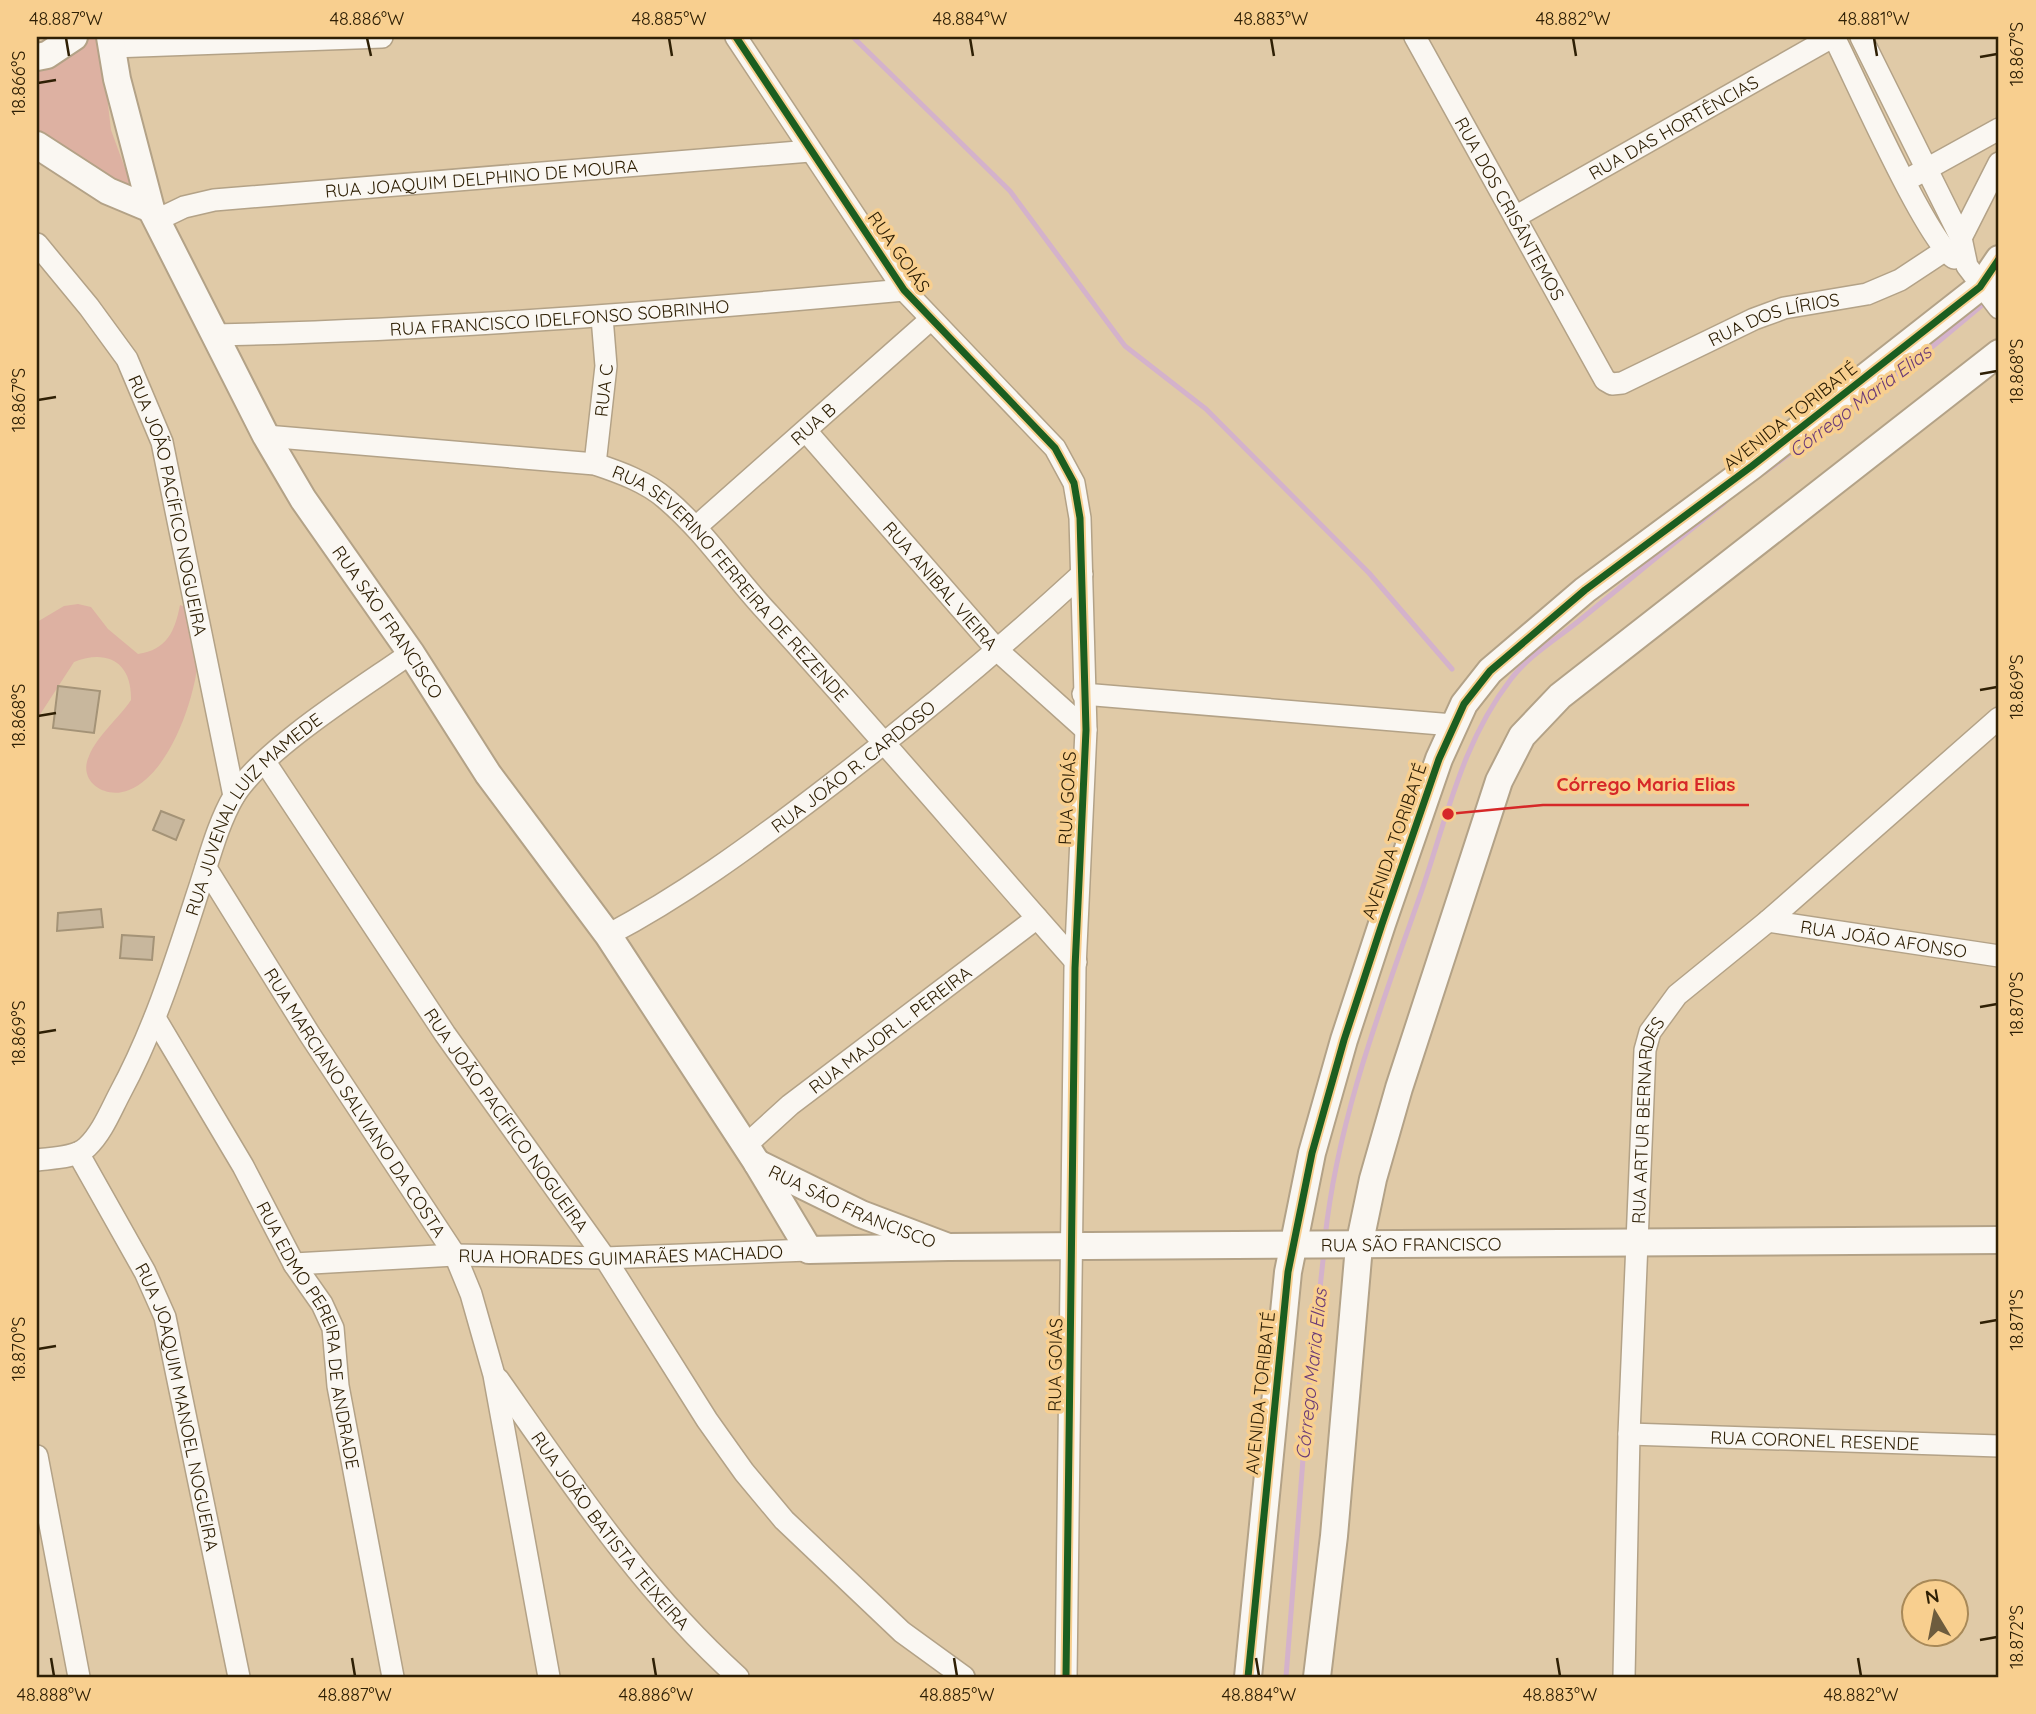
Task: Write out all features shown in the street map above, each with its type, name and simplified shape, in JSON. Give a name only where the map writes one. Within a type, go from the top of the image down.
[{"type":"street","points":[[37,57],[47,55],[74,37]]},
{"type":"street","points":[[111,42],[382,37]]},
{"type":"street","name":"RUA GOIÁS","points":[[736,37],[904,290],[1055,449],[1074,483],[1080,518],[1086,730],[1076,962],[1066,1677]]},
{"type":"street","points":[[1833,37],[1944,251],[1983,289]]},
{"type":"street","name":"RUA DAS HORTÊNCIAS","points":[[1515,217],[1833,37]]},
{"type":"street","points":[[1861,37],[1961,238],[1983,289]]},
{"type":"street","name":"RUA DOS CRISÂNTEMOS","points":[[1418,38],[1605,380]]},
{"type":"street","name":"RUA SÃO FRANCISCO","points":[[111,42],[154,215],[266,436],[303,499],[411,653],[488,774],[608,935],[751,1155],[809,1250]]},
{"type":"street","points":[[1906,180],[1999,129]]},
{"type":"street","points":[[37,145],[108,191],[154,215]]},
{"type":"street","name":"RUA JOAQUIM DELPHINO DE MOURA","points":[[154,215],[214,200],[810,150]]},
{"type":"street","points":[[1961,238],[1999,163]]},
{"type":"street","name":"RUA JOÃO PACÍFICO NOGUEIRA","points":[[37,244],[89,307],[127,359],[162,442],[234,796]]},
{"type":"street","name":"RUA DOS LÍRIOS","points":[[1605,380],[1612,384],[1622,383],[1754,319],[1784,308],[1867,293],[1900,280],[1944,251]]},
{"type":"street","name":"AVENIDA TORIBATÉ","points":[[1248,1677],[1312,1153],[1344,1040],[1453,725],[1464,704],[1490,671],[1586,590],[1983,289],[1999,259]]},
{"type":"street","name":"RUA FRANCISCO IDELFONSO SOBRINHO","points":[[215,335],[386,330],[602,317],[904,290]]},
{"type":"street","name":"RUA C","points":[[595,464],[606,366],[602,317]]},
{"type":"street","name":"RUA B","points":[[696,527],[930,320]]},
{"type":"street","points":[[1317,1677],[1334,1536],[1352,1246],[1399,1088],[1499,781],[1522,736],[1560,696],[1999,353]]},
{"type":"street","name":"RUA ANIBAL VIEIRA","points":[[806,431],[998,651],[1086,730]]},
{"type":"street","name":"RUA SEVERINO FERREIRA DE REZENDE","points":[[266,436],[340,445],[595,464],[618,472],[664,497],[696,527],[762,608],[886,742],[1076,962]]},
{"type":"street","name":"RUA JOÃO R. CARDOSO","points":[[608,935],[656,910],[718,868],[886,742],[998,651],[1082,574]]},
{"type":"street","name":"RUA JUVENAL LUIZ MAMEDE","points":[[78,1153],[87,1148],[102,1128],[156,1018],[206,868],[234,796],[265,762],[324,715],[411,653]]},
{"type":"street","points":[[1083,694],[1453,725]]},
{"type":"street","name":"RUA ARTUR BERNARDES","points":[[1624,1677],[1636,1242],[1644,1050],[1650,1032],[1677,995],[1768,921],[1999,718]]},
{"type":"street","name":"RUA JOÃO PACÍFICO NOGUEIRA","points":[[265,762],[445,1034],[605,1258],[707,1420],[744,1472],[784,1520],[902,1632],[964,1677]]},
{"type":"street","name":"RUA MARCIANO SALVIANO DA COSTA","points":[[206,868],[303,1024],[455,1255],[471,1294],[494,1375],[549,1677]]},
{"type":"street","name":"RUA MAJOR L. PEREIRA","points":[[751,1155],[790,1105],[1037,918]]},
{"type":"street","name":"RUA JOÃO AFONSO","points":[[1768,921],[1999,956]]},
{"type":"street","name":"RUA EDMO PEREIRA DE ANDRADE","points":[[156,1018],[243,1166],[294,1264],[322,1304],[333,1328],[338,1387],[393,1677]]},
{"type":"street","points":[[37,1160],[78,1153]]},
{"type":"street","name":"RUA JOAQUIM MANOEL NOGUEIRA","points":[[78,1153],[145,1272],[165,1317],[239,1677]]},
{"type":"street","name":"RUA SÃO FRANCISCO","points":[[751,1155],[861,1214],[948,1247],[1999,1240]]},
{"type":"street","name":"RUA HORADES GUIMARÃES MACHADO","points":[[294,1264],[455,1255],[605,1258],[948,1247]]},
{"type":"street","name":"RUA JOÃO BATISTA TEIXEIRA","points":[[494,1375],[621,1552],[688,1631],[738,1677]]},
{"type":"street","name":"RUA CORONEL RESENDE","points":[[1629,1434],[1999,1446]]},
{"type":"street","points":[[37,1456],[79,1677]]},
{"type":"shaded area","points":[[85,37],[100,37],[111,130],[134,193],[72,158],[37,129],[37,68]]},
{"type":"shaded area","points":[[78,604],[91,607],[108,629],[138,654],[163,644],[172,631],[180,605],[192,609],[199,646],[198,664],[188,706],[170,748],[158,766],[144,781],[129,790],[111,793],[96,786],[90,781],[86,765],[97,741],[131,700],[127,676],[115,662],[97,657],[74,662],[41,713],[37,727],[37,622],[64,606]]},
{"type":"building","points":[[58,686],[100,691],[94,733],[53,728]]},
{"type":"building","points":[[161,811],[184,820],[176,840],[153,830]]},
{"type":"building","points":[[101,909],[103,927],[57,931],[58,913]]},
{"type":"building","points":[[122,935],[154,937],[152,960],[120,958]]},
{"type":"waterway","points":[[853,37],[1010,191],[1125,346],[1206,409],[1369,573],[1452,669]]},
{"type":"waterway","name":"Córrego Maria Elias","points":[[1765,472],[1926,352],[1987,301]]},
{"type":"waterway","name":"Córrego Maria Elias","points":[[1325,1238],[1340,1148],[1364,1060],[1458,778],[1494,703],[1526,663],[1724,503]]},
{"type":"waterway","name":"Córrego Maria Elias","points":[[1286,1677],[1307,1408],[1324,1251]]},
{"type":"cycle path","points":[[736,37],[904,290],[1055,448],[1074,483],[1080,518],[1086,730],[1075,968],[1066,1677]]},
{"type":"cycle path","points":[[1248,1677],[1288,1272],[1312,1153],[1344,1040],[1382,924],[1439,759],[1464,704],[1490,671],[1585,590],[1752,466],[1980,287],[1999,259]]},
{"type":"place","name":"Córrego Maria Elias","points":[[1448,814]]}]
